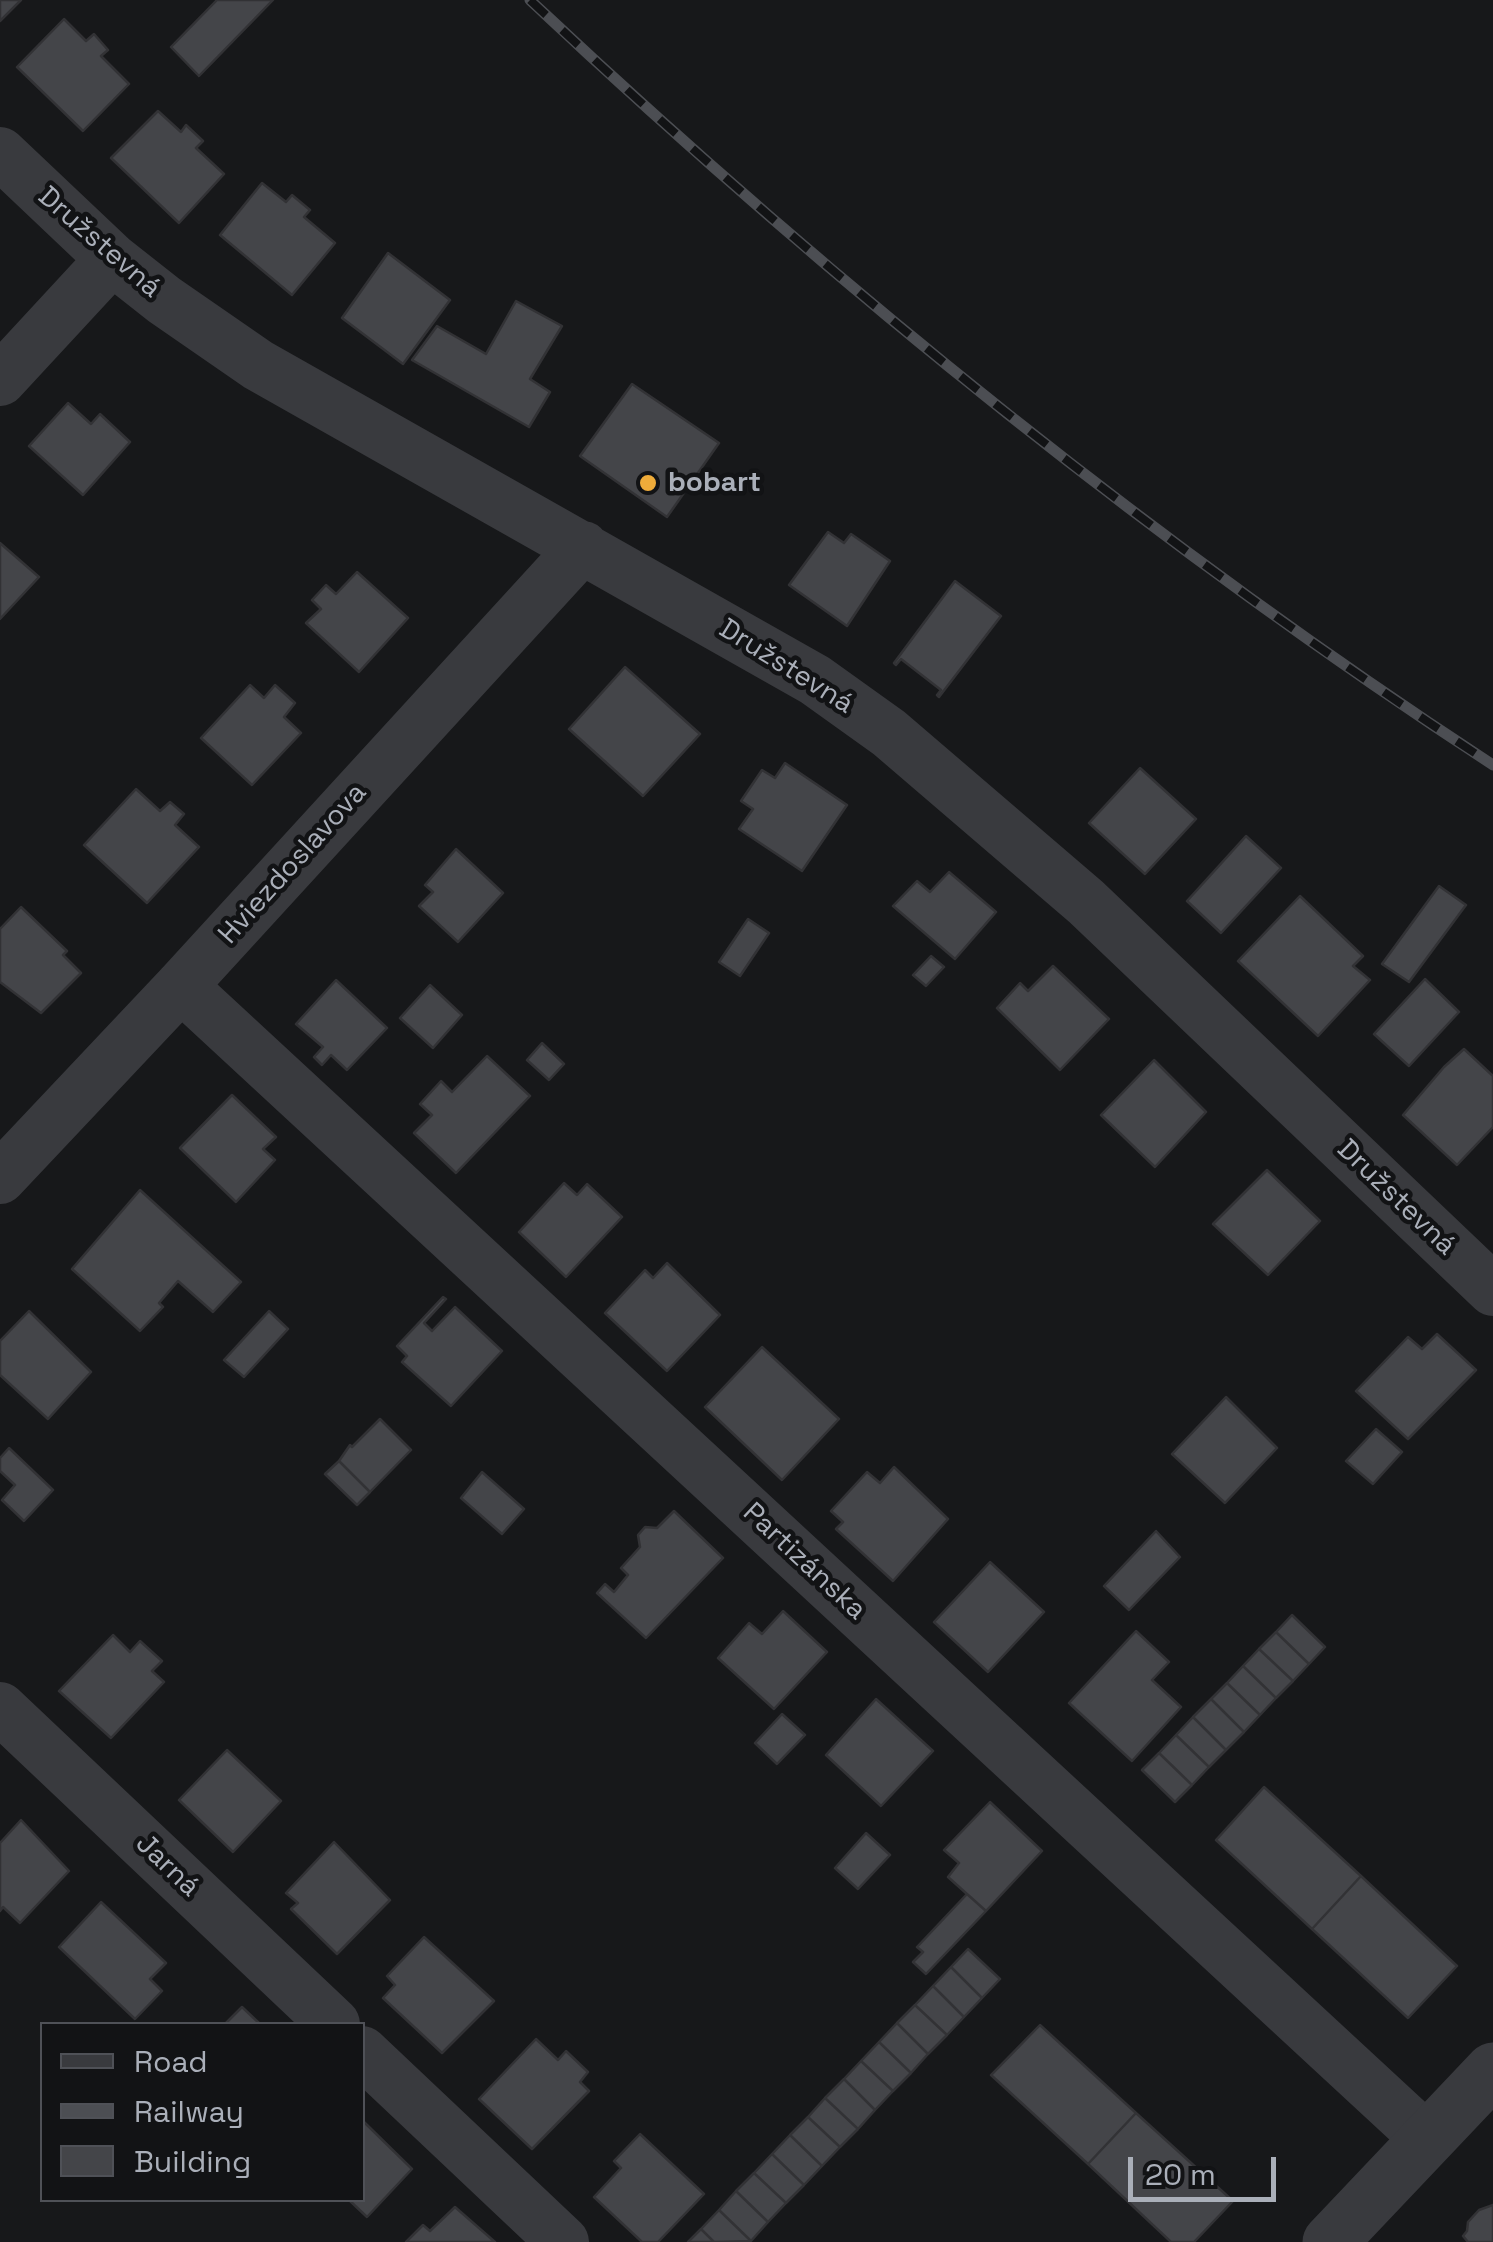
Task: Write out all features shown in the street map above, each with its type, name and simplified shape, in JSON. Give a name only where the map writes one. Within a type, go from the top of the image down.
[{"type":"street","name":"Družstevná","points":[[0,153],[112,259],[258,365],[814,680],[889,733],[1086,902],[1493,1290]]},
{"type":"street","points":[[0,380],[112,259]]},
{"type":"street","name":"Hviezdoslavova","points":[[0,1178],[583,547]]},
{"type":"street","name":"Partizánska","points":[[181,986],[1428,2139]]},
{"type":"street","name":"Jarná","points":[[0,1708],[332,2022]]},
{"type":"street","points":[[365,2055],[563,2242]]},
{"type":"street","points":[[1348,2236],[1428,2139],[1493,2070]]},
{"type":"building","points":[[0,0],[21,0],[0,21]]},
{"type":"building","points":[[217,0],[273,0],[199,76],[171,47]]},
{"type":"building","points":[[64,19],[86,41],[94,34],[108,50],[101,56],[129,84],[83,131],[17,67]]},
{"type":"building","points":[[158,111],[181,132],[186,125],[203,141],[196,148],[224,174],[179,223],[111,158]]},
{"type":"building","points":[[262,183],[286,202],[292,195],[310,210],[304,217],[335,243],[292,295],[220,235]]},
{"type":"building","points":[[388,253],[450,300],[403,364],[342,318]]},
{"type":"building","points":[[516,301],[562,326],[530,379],[550,392],[529,427],[412,360],[437,326],[486,354]]},
{"type":"building","points":[[632,384],[719,443],[667,517],[580,456]]},
{"type":"building","points":[[68,403],[91,424],[100,414],[130,442],[83,495],[29,446]]},
{"type":"building","points":[[828,532],[844,543],[851,534],[890,561],[847,626],[789,585]]},
{"type":"building","points":[[0,543],[39,577],[0,619]]},
{"type":"building","points":[[357,572],[408,618],[359,672],[306,623],[321,609],[312,600],[326,585],[336,594]]},
{"type":"building","points":[[955,581],[1001,616],[939,697],[941,690],[901,659],[894,663]]},
{"type":"building","points":[[625,667],[700,734],[643,796],[569,729]]},
{"type":"building","points":[[250,685],[264,698],[275,685],[295,703],[284,717],[301,733],[252,785],[201,738]]},
{"type":"building","points":[[785,763],[847,805],[802,871],[739,829],[753,809],[741,801],[762,770],[775,778]]},
{"type":"building","points":[[1140,768],[1196,819],[1145,874],[1089,823]]},
{"type":"building","points":[[136,789],[160,811],[170,802],[184,814],[175,825],[199,847],[147,903],[84,845]]},
{"type":"building","points":[[1246,836],[1281,868],[1221,933],[1187,901]]},
{"type":"building","points":[[456,849],[503,893],[458,942],[419,906],[433,892],[425,885]]},
{"type":"building","points":[[949,872],[996,912],[955,959],[893,906],[917,881],[930,892]]},
{"type":"building","points":[[1439,886],[1466,905],[1409,982],[1382,964]]},
{"type":"building","points":[[1300,896],[1363,956],[1353,966],[1370,980],[1318,1036],[1238,961]]},
{"type":"building","points":[[21,907],[67,951],[63,955],[81,973],[41,1013],[0,982],[0,929]]},
{"type":"building","points":[[748,919],[769,933],[740,976],[719,962]]},
{"type":"building","points":[[931,956],[944,967],[926,986],[913,975]]},
{"type":"building","points":[[1053,966],[1109,1019],[1060,1070],[997,1008],[1020,983],[1028,991]]},
{"type":"building","points":[[1425,979],[1459,1012],[1409,1066],[1374,1034]]},
{"type":"building","points":[[336,980],[387,1028],[347,1070],[331,1055],[322,1065],[314,1057],[323,1047],[296,1024]]},
{"type":"building","points":[[430,985],[462,1015],[433,1048],[400,1018]]},
{"type":"building","points":[[542,1043],[564,1064],[549,1080],[527,1060]]},
{"type":"building","points":[[1464,1049],[1493,1076],[1493,1127],[1457,1165],[1403,1115]]},
{"type":"building","points":[[487,1056],[530,1096],[456,1173],[414,1133],[432,1115],[420,1104],[441,1081],[452,1092]]},
{"type":"building","points":[[1154,1060],[1206,1112],[1155,1167],[1101,1115]]},
{"type":"building","points":[[232,1095],[276,1137],[263,1149],[275,1160],[236,1202],[180,1148]]},
{"type":"building","points":[[1267,1170],[1320,1221],[1268,1275],[1213,1224]]},
{"type":"building","points":[[564,1183],[577,1195],[587,1184],[622,1217],[566,1277],[519,1232]]},
{"type":"building","points":[[140,1190],[241,1282],[213,1312],[178,1281],[159,1303],[163,1307],[140,1331],[72,1269]]},
{"type":"building","points":[[667,1263],[720,1315],[667,1371],[605,1313],[645,1270],[653,1278]]},
{"type":"building","points":[[443,1297],[446,1299],[424,1323],[432,1331],[455,1307],[502,1351],[451,1406],[402,1362],[407,1356],[397,1346]]},
{"type":"building","points":[[29,1311],[91,1372],[48,1419],[0,1375],[0,1341]]},
{"type":"building","points":[[269,1311],[288,1329],[244,1377],[224,1360]]},
{"type":"building","points":[[1437,1334],[1476,1370],[1408,1439],[1356,1391],[1408,1337],[1422,1349]]},
{"type":"building","points":[[762,1347],[839,1419],[782,1480],[705,1407]]},
{"type":"building","points":[[1226,1397],[1277,1448],[1225,1503],[1172,1454]]},
{"type":"building","points":[[380,1419],[411,1450],[370,1492],[339,1461],[350,1445]]},
{"type":"building","points":[[1376,1429],[1402,1452],[1373,1484],[1346,1461]]},
{"type":"building","points":[[9,1448],[53,1490],[24,1521],[2,1500],[15,1485],[0,1471],[0,1458]]},
{"type":"building","points":[[339,1461],[370,1492],[357,1505],[325,1474]]},
{"type":"building","points":[[894,1467],[948,1519],[893,1581],[836,1529],[843,1522],[831,1511],[867,1472],[880,1483]]},
{"type":"building","points":[[482,1472],[524,1509],[502,1534],[461,1498]]},
{"type":"building","points":[[674,1511],[723,1558],[646,1638],[597,1593],[605,1584],[614,1592],[628,1575],[621,1568],[640,1547],[638,1535],[645,1527],[657,1528]]},
{"type":"building","points":[[1156,1531],[1180,1557],[1129,1610],[1104,1586]]},
{"type":"building","points":[[990,1562],[1044,1612],[988,1672],[934,1622]]},
{"type":"building","points":[[783,1611],[827,1652],[774,1709],[718,1658],[749,1623],[762,1634]]},
{"type":"building","points":[[1292,1615],[1325,1647],[1309,1664],[1276,1632]]},
{"type":"building","points":[[1136,1631],[1169,1662],[1152,1680],[1181,1707],[1132,1761],[1069,1703]]},
{"type":"building","points":[[1276,1632],[1309,1664],[1293,1681],[1259,1649]]},
{"type":"building","points":[[113,1635],[130,1652],[140,1641],[162,1661],[152,1671],[164,1682],[111,1738],[59,1691]]},
{"type":"building","points":[[1259,1649],[1293,1681],[1276,1698],[1243,1666]]},
{"type":"building","points":[[1243,1666],[1276,1698],[1260,1715],[1227,1683]]},
{"type":"building","points":[[1227,1683],[1260,1715],[1244,1732],[1211,1699]]},
{"type":"building","points":[[876,1699],[933,1751],[881,1806],[826,1755]]},
{"type":"building","points":[[1211,1699],[1244,1732],[1226,1750],[1193,1717]]},
{"type":"building","points":[[782,1714],[805,1735],[777,1764],[755,1743]]},
{"type":"building","points":[[1193,1717],[1226,1750],[1209,1767],[1176,1735]]},
{"type":"building","points":[[1176,1735],[1209,1767],[1192,1785],[1159,1753]]},
{"type":"building","points":[[227,1750],[281,1801],[233,1852],[179,1800]]},
{"type":"building","points":[[1159,1753],[1192,1785],[1175,1802],[1142,1770]]},
{"type":"building","points":[[1264,1787],[1361,1876],[1312,1929],[1216,1840]]},
{"type":"building","points":[[990,1802],[1042,1851],[986,1911],[948,1877],[959,1863],[944,1850]]},
{"type":"building","points":[[21,1820],[69,1871],[20,1923],[3,1907],[0,1911],[0,1843]]},
{"type":"building","points":[[866,1833],[890,1855],[858,1889],[835,1868]]},
{"type":"building","points":[[334,1842],[390,1900],[337,1954],[291,1909],[298,1903],[286,1893]]},
{"type":"building","points":[[1361,1876],[1457,1966],[1408,2018],[1312,1929]]},
{"type":"building","points":[[967,1894],[986,1911],[926,1974],[913,1962],[923,1952],[917,1947]]},
{"type":"building","points":[[101,1902],[166,1963],[150,1979],[162,1991],[135,2019],[59,1947]]},
{"type":"building","points":[[424,1937],[494,2001],[442,2053],[383,1998],[395,1985],[387,1976]]},
{"type":"building","points":[[968,1949],[1000,1979],[982,1998],[951,1967]]},
{"type":"building","points":[[951,1967],[982,1998],[964,2017],[933,1986]]},
{"type":"building","points":[[933,1986],[964,2017],[947,2035],[915,2005]]},
{"type":"building","points":[[915,2005],[947,2035],[928,2054],[897,2023]]},
{"type":"building","points":[[242,2007],[258,2022],[227,2022]]},
{"type":"building","points":[[897,2023],[928,2054],[911,2073],[879,2042]]},
{"type":"building","points":[[1040,2025],[1136,2113],[1088,2164],[991,2075]]},
{"type":"building","points":[[536,2039],[558,2060],[566,2051],[588,2072],[580,2082],[589,2091],[532,2149],[479,2099]]},
{"type":"building","points":[[879,2042],[911,2073],[893,2091],[861,2061]]},
{"type":"building","points":[[861,2061],[893,2091],[875,2110],[844,2079]]},
{"type":"building","points":[[844,2079],[875,2110],[858,2129],[825,2098]]},
{"type":"building","points":[[825,2098],[858,2129],[840,2147],[808,2117]]},
{"type":"building","points":[[1136,2113],[1233,2201],[1194,2242],[1171,2242],[1088,2164]]},
{"type":"building","points":[[808,2117],[840,2147],[822,2166],[790,2135]]},
{"type":"building","points":[[365,2123],[412,2169],[367,2217],[351,2202],[365,2202]]},
{"type":"building","points":[[640,2134],[704,2194],[658,2242],[642,2242],[594,2197],[621,2168],[614,2161]]},
{"type":"building","points":[[790,2135],[822,2166],[804,2185],[772,2154]]},
{"type":"building","points":[[772,2154],[804,2185],[786,2203],[754,2173]]},
{"type":"building","points":[[754,2173],[786,2203],[768,2222],[736,2191]]},
{"type":"building","points":[[736,2191],[768,2222],[751,2241],[719,2210]]},
{"type":"building","points":[[1493,2205],[1493,2242],[1468,2242],[1463,2236],[1468,2222],[1479,2210]]},
{"type":"building","points":[[455,2207],[495,2242],[406,2242],[423,2225],[430,2231]]},
{"type":"building","points":[[719,2210],[751,2241],[714,2242],[701,2229]]},
{"type":"building","points":[[701,2229],[714,2242],[688,2242]]},
{"type":"railway","points":[[530,0],[758,206],[995,404],[1240,590],[1493,765]]},
{"type":"place","name":"bobart","points":[[648,483]]}]
